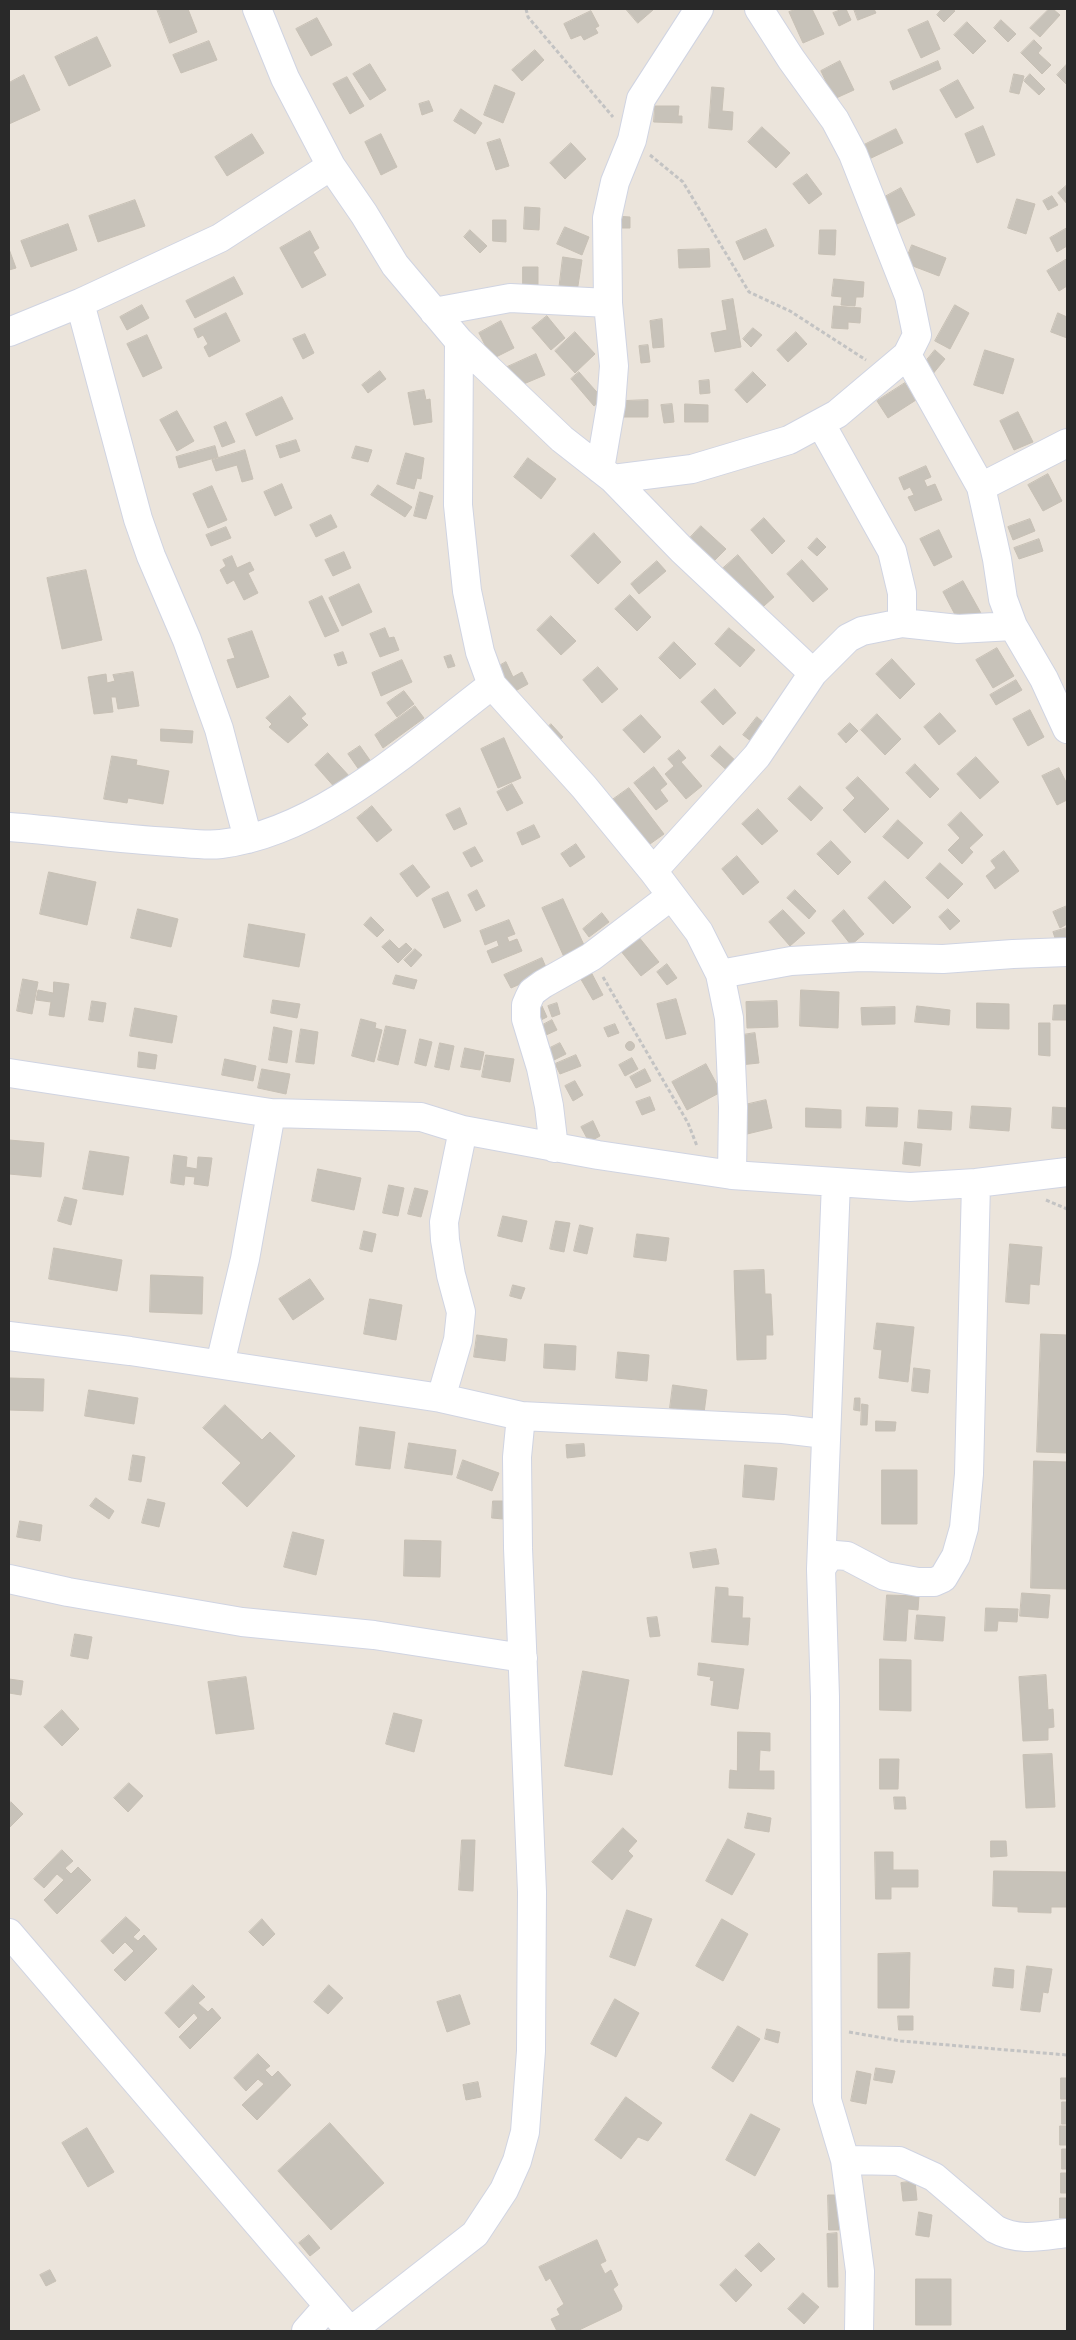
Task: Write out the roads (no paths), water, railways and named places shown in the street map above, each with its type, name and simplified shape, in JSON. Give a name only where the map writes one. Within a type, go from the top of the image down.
[{"type":"street","points":[[257,9],[285,78],[332,166],[395,265],[434,312],[459,341],[562,439],[606,474],[682,550],[813,673]]},
{"type":"street","points":[[606,474],[614,366],[608,303],[607,218],[614,182],[632,140],[641,99],[699,9]]},
{"type":"street","points":[[606,474],[692,469],[789,440],[837,414],[907,355],[917,335],[909,296],[853,154],[835,120],[791,59],[760,9]]},
{"type":"street","points":[[9,332],[80,303],[220,238],[332,166]]},
{"type":"street","points":[[434,312],[510,298],[608,303]]},
{"type":"street","points":[[80,303],[138,518],[151,556],[187,640],[219,729],[248,839]]},
{"type":"street","points":[[459,341],[458,505],[462,554],[480,652],[492,685],[584,787],[653,871],[699,932],[720,974],[730,1038],[733,1107],[720,1174]]},
{"type":"street","points":[[907,355],[981,487],[997,559],[1002,599],[1013,626],[1056,675],[1067,730]]},
{"type":"street","points":[[820,424],[892,551],[902,593],[902,623]]},
{"type":"street","points":[[981,487],[1067,443]]},
{"type":"street","points":[[653,871],[757,756],[813,673],[848,638],[862,631],[902,623],[958,629],[1013,626]]},
{"type":"street","points":[[9,827],[151,841],[219,844],[248,839],[287,826],[347,796],[492,685]]},
{"type":"street","points":[[554,1148],[549,1106],[526,1019],[526,1005],[532,992],[542,984],[591,957],[671,896]]},
{"type":"street","points":[[720,974],[791,960],[861,957],[943,959],[1067,952]]},
{"type":"street","points":[[9,1073],[271,1113],[420,1117],[463,1130],[554,1148],[720,1174],[910,1187],[976,1183],[1067,1172]]},
{"type":"street","points":[[220,1364],[245,1259],[271,1113]]},
{"type":"street","points":[[441,1398],[458,1340],[461,1312],[451,1275],[444,1222],[463,1130]]},
{"type":"street","points":[[836,1182],[821,1570],[825,1706],[827,2100],[845,2160],[860,2271],[859,2331]]},
{"type":"street","points":[[821,1570],[828,1558],[842,1555],[885,1576],[918,1582],[934,1582],[947,1574],[956,1556],[964,1528],[969,1474],[976,1183]]},
{"type":"street","points":[[9,1336],[220,1364],[441,1398],[521,1416],[774,1428],[825,1434]]},
{"type":"street","points":[[9,1933],[350,2331],[475,2234],[504,2190],[517,2162],[525,2132],[531,2051],[532,1892],[518,1548],[517,1466],[521,1416]]},
{"type":"street","points":[[9,1579],[68,1592],[242,1622],[374,1635],[523,1658]]},
{"type":"street","points":[[845,2160],[899,2161],[934,2177],[996,2229],[1006,2235],[1025,2239],[1067,2233]]},
{"type":"street","points":[[306,2331],[328,2306]]}]
